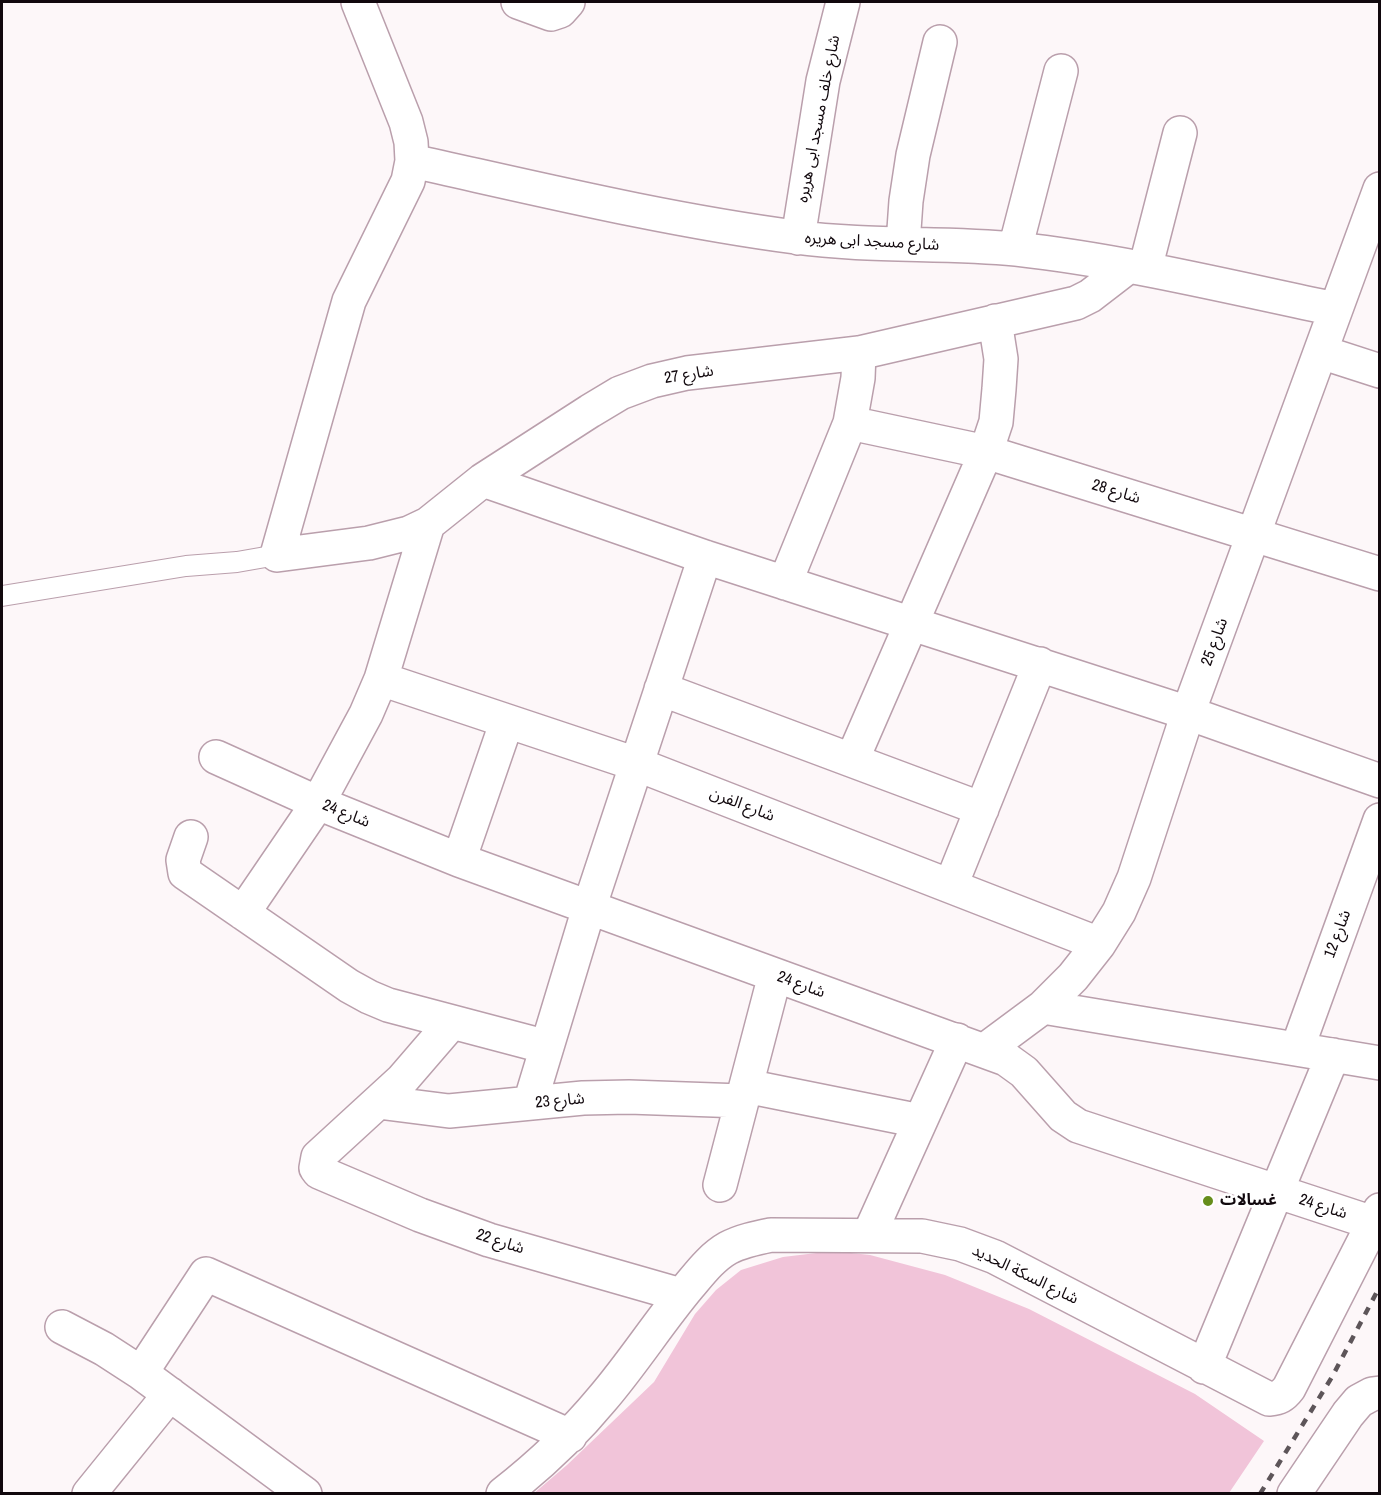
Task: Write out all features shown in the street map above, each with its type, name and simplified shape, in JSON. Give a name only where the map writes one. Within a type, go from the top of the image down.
[{"type":"street","points":[[277,555],[349,301],[400,201],[408,181],[412,161],[411,142],[406,122],[358,2]]},
{"type":"street","points":[[518,2],[551,14],[560,11],[568,2]]},
{"type":"street","name":"شارع خلف مسجد ابى هريره","points":[[798,238],[823,81],[839,2]]},
{"type":"street","points":[[903,244],[906,201],[913,155],[940,42]]},
{"type":"street","points":[[1015,249],[1061,71]]},
{"type":"street","points":[[1137,267],[1180,133]]},
{"type":"street","name":"شارع مسجد ابى هريره","points":[[412,161],[685,221],[798,238],[1015,249],[1137,267],[1335,309]]},
{"type":"street","name":"شارع 25","points":[[971,1045],[1043,1007],[1073,977],[1099,944],[1119,912],[1134,878],[1188,713],[1380,189]]},
{"type":"street","name":"شارع 27","points":[[277,555],[389,539],[409,533],[428,524],[483,480],[620,393],[652,381],[687,373],[859,353],[1076,303],[1137,267]]},
{"type":"street","points":[[852,760],[986,452],[996,422],[1001,359],[995,321]]},
{"type":"street","points":[[1321,351],[1380,371]]},
{"type":"street","points":[[785,583],[850,423],[858,378],[859,353]]},
{"type":"street","name":"شارع 28","points":[[850,423],[986,452],[1380,574]]},
{"type":"street","points":[[483,480],[705,557],[1188,713],[1380,781]]},
{"type":"street","points":[[243,913],[318,803],[366,714],[381,679],[428,524]]},
{"type":"street","points":[[530,1103],[589,908],[705,557]]},
{"type":"street","points":[[951,885],[1040,664]]},
{"type":"street","name":"شارع الفرن","points":[[381,679],[636,764],[1099,944]]},
{"type":"street","points":[[661,689],[982,809]]},
{"type":"street","points":[[459,860],[507,721]]},
{"type":"street","name":"شارع 24","points":[[216,757],[318,803],[459,860],[1006,1059],[1024,1072],[1063,1116],[1078,1126],[1277,1191],[1376,1217]]},
{"type":"street","name":"شارع 12","points":[[1297,1049],[1380,820]]},
{"type":"street","points":[[191,837],[183,860],[185,873],[369,997],[388,1005],[547,1047]]},
{"type":"street","points":[[720,1185],[775,975]]},
{"type":"street","points":[[1043,1007],[1380,1063]]},
{"type":"street","points":[[378,1102],[410,1071],[452,1022]]},
{"type":"street","points":[[869,1236],[920,1121],[971,1045]]},
{"type":"street","points":[[1204,1367],[1333,1055]]},
{"type":"street","name":"شارع 23","points":[[378,1102],[449,1111],[582,1098],[744,1094],[920,1121]]},
{"type":"street","name":"شارع 22","points":[[378,1102],[318,1157],[316,1168],[323,1175],[420,1215],[489,1240],[681,1295]]},
{"type":"street","name":"شارع السكة الحديد","points":[[503,1494],[570,1436],[603,1399],[681,1295],[707,1265],[726,1249],[748,1240],[771,1235],[922,1236],[960,1244],[995,1257],[1269,1400],[1284,1395],[1376,1217]]},
{"type":"street","points":[[141,1373],[206,1275],[570,1436]]},
{"type":"street","points":[[62,1327],[104,1348],[141,1373],[305,1494]]},
{"type":"street","points":[[1294,1494],[1348,1414],[1359,1401],[1380,1392]]},
{"type":"street","points":[[89,1494],[170,1394]]},
{"type":"lane","points":[[2,596],[186,566],[237,562],[277,555]]},
{"type":"shaded area","points":[[833,1251],[870,1255],[945,1275],[1029,1309],[1195,1394],[1264,1441],[1229,1493],[533,1494],[567,1465],[654,1382],[695,1314],[716,1290],[741,1270],[783,1257]]},
{"type":"railway","points":[[1260,1494],[1332,1377],[1380,1286]]},
{"type":"place","name":"غسالات","points":[[1208,1201]]}]
